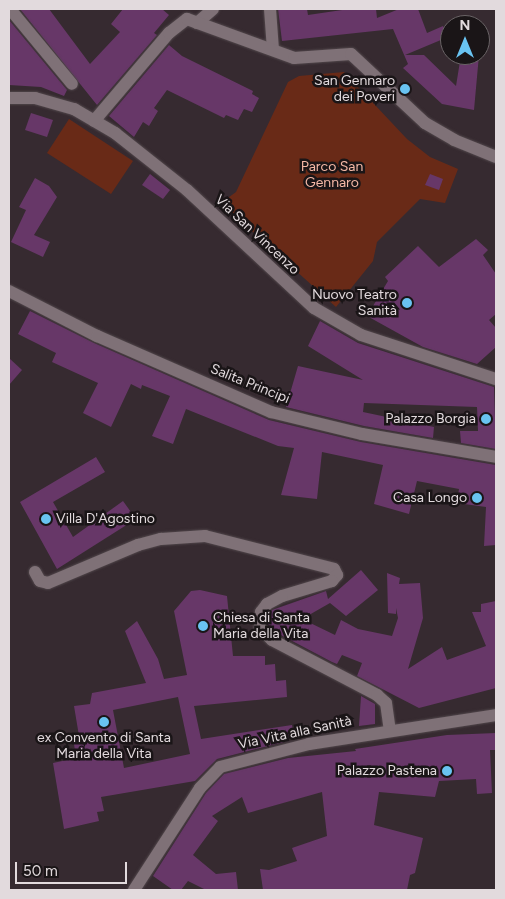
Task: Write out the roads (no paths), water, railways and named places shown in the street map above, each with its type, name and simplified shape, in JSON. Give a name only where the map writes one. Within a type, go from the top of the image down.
[{"type":"street","points":[[10,9],[72,84]]},
{"type":"street","points":[[94,121],[169,33],[213,9]]},
{"type":"street","points":[[270,9],[273,50]]},
{"type":"street","points":[[192,21],[294,58],[351,54],[425,123],[454,140],[496,157]]},
{"type":"street","name":"Via San Vincenzo","points":[[9,98],[35,98],[74,109],[94,121],[187,190],[314,308],[374,341],[496,379]]},
{"type":"street","name":"Salita Principi","points":[[9,290],[98,336],[271,412],[362,434],[496,457]]},
{"type":"street","points":[[35,572],[40,581],[48,583],[138,545],[161,539],[205,536],[330,568],[336,572],[332,581],[282,596],[267,604],[260,612],[260,628],[272,640],[377,695],[386,703],[390,730]]},
{"type":"street","name":"Via Vita alla Sanità","points":[[134,890],[210,775],[220,767],[244,759],[390,730],[496,715]]},
{"type":"place","name":"San Gennaro dei Poveri","points":[[405,89]]},
{"type":"place","name":"Nuovo Teatro Sanità","points":[[407,303]]},
{"type":"place","name":"Palazzo Borgia","points":[[486,419]]},
{"type":"place","name":"Casa Longo","points":[[477,498]]},
{"type":"place","name":"Villa D'Agostino","points":[[46,519]]},
{"type":"place","name":"Chiesa di Santa Maria della Vita","points":[[203,626]]},
{"type":"place","name":"ex Convento di Santa Maria della Vita","points":[[104,722]]},
{"type":"place","name":"Palazzo Pastena","points":[[447,771]]},
{"type":"park label","name":"Parco San Gennaro","points":[[332,176]]}]
